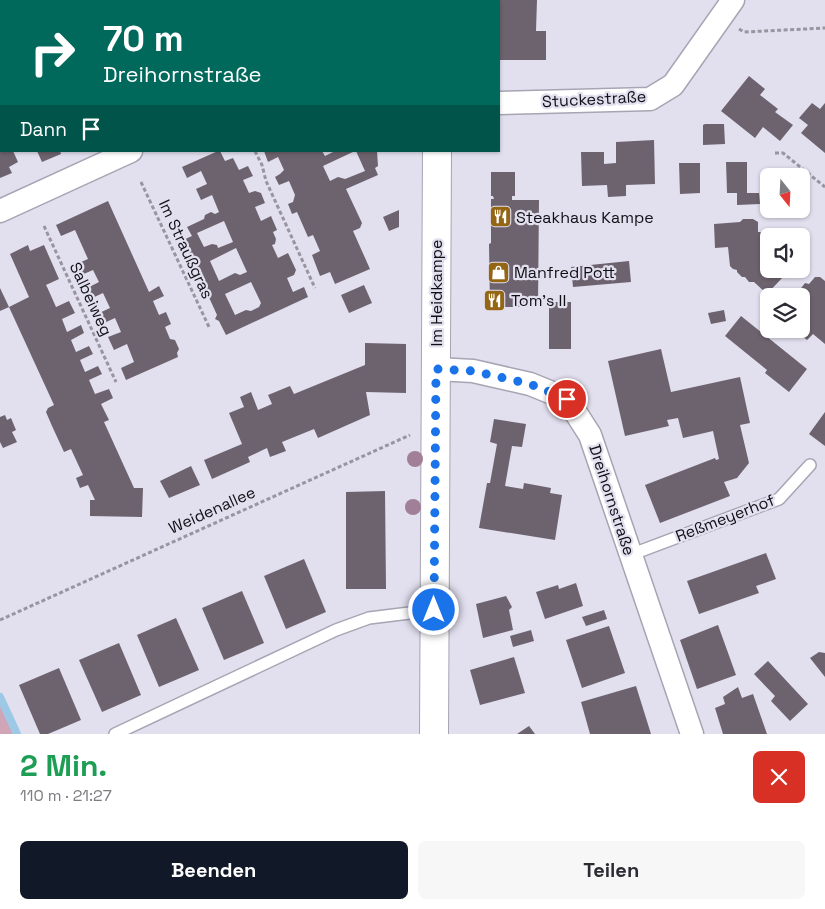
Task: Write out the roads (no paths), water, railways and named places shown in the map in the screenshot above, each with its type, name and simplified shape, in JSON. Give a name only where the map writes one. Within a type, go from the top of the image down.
[{"type":"street","name":"Stuckestraße","points":[[500,103],[650,99],[673,85],[733,0]]},
{"type":"street","points":[[0,211],[129,152]]},
{"type":"street","name":"Im Heidkampe","points":[[434,734],[437,152]]},
{"type":"street","name":"Dreihornstraße","points":[[436,369],[473,371],[521,382],[567,399],[590,435],[692,734]]},
{"type":"lane","name":"Reßmeyerhof","points":[[630,555],[779,499],[810,465]]},
{"type":"lane","points":[[114,734],[336,630],[368,618],[434,610]]},
{"type":"waterway","points":[[0,697],[17,734]]},
{"type":"place","name":"Steakhaus Kampe","points":[[500,217]]},
{"type":"place","name":"Manfred Pott","points":[[498,272]]},
{"type":"place","name":"Tom's II","points":[[495,300]]}]
